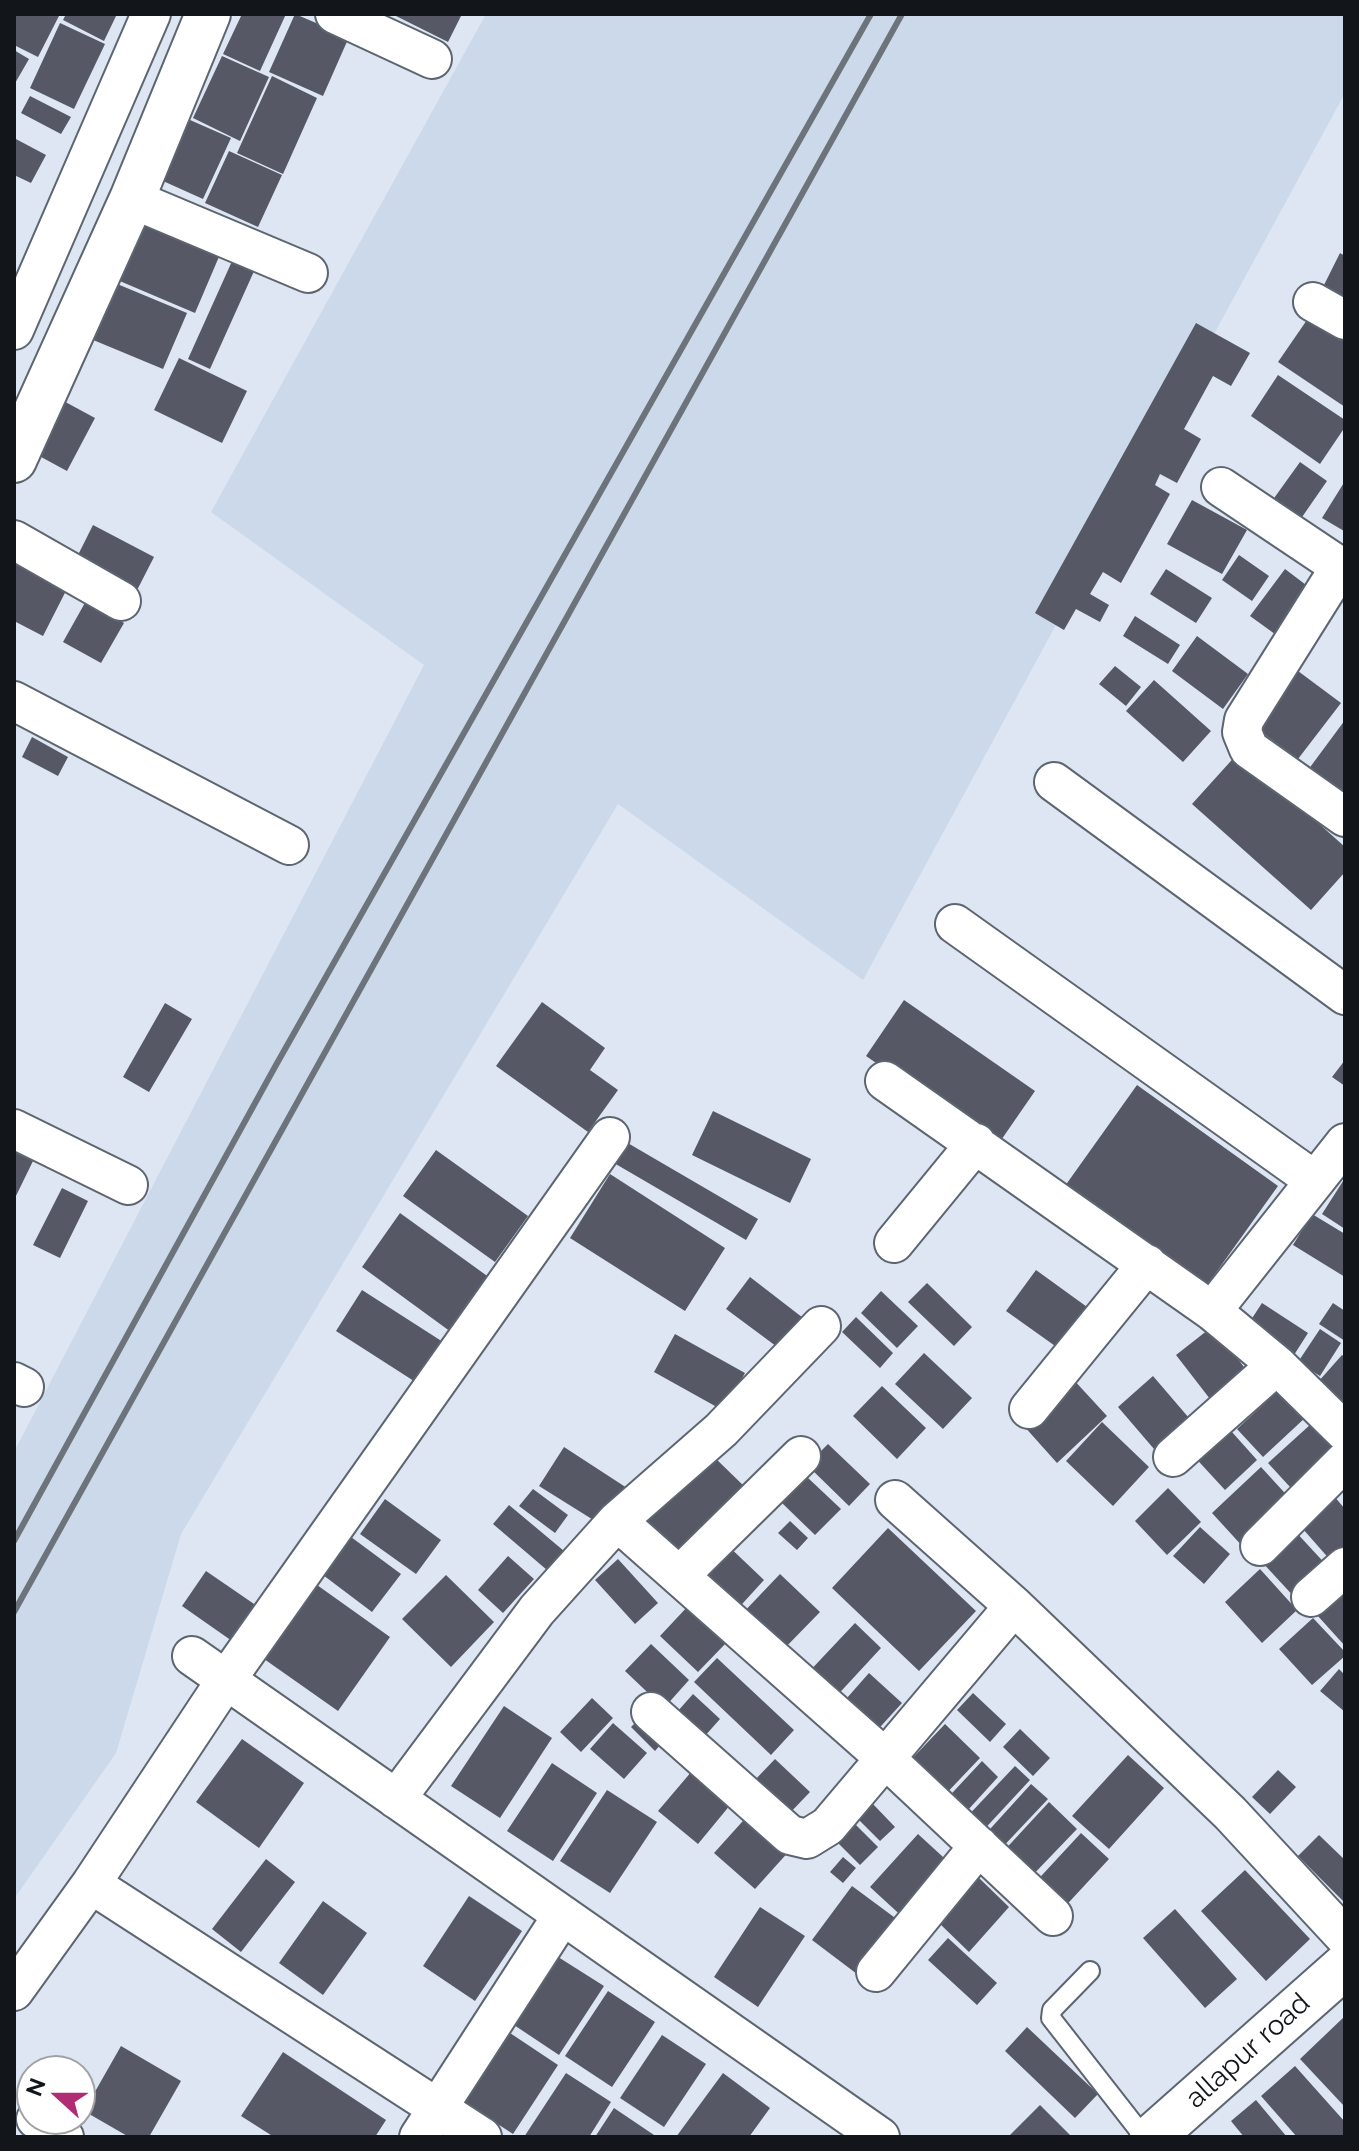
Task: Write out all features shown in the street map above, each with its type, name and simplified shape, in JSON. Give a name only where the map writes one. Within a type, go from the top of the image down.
[{"type":"street","points":[[14,330],[151,14]]},
{"type":"street","points":[[14,460],[132,199],[208,14]]},
{"type":"street","points":[[335,14],[432,59]]},
{"type":"street","points":[[132,199],[308,273]]},
{"type":"street","points":[[1221,487],[1343,568],[1244,720],[1242,732],[1249,749],[1345,817]]},
{"type":"street","points":[[14,540],[121,601]]},
{"type":"street","points":[[14,701],[289,845]]},
{"type":"street","points":[[1054,782],[1345,995]]},
{"type":"street","points":[[955,924],[1314,1180]]},
{"type":"street","points":[[885,1081],[1212,1311],[1277,1365],[1343,1433],[1260,1546]]},
{"type":"street","points":[[14,1129],[128,1185]]},
{"type":"street","points":[[14,1991],[91,1884],[226,1680],[610,1137]]},
{"type":"street","points":[[894,1243],[976,1143]]},
{"type":"street","points":[[1212,1311],[1345,1143]]},
{"type":"street","points":[[1029,1409],[1147,1264]]},
{"type":"street","points":[[396,1799],[537,1610],[617,1521],[721,1430],[821,1326]]},
{"type":"street","points":[[1173,1457],[1277,1365]]},
{"type":"street","points":[[679,1576],[801,1456]]},
{"type":"street","points":[[895,1500],[1014,1606],[1230,1813],[1345,1937]]},
{"type":"street","points":[[617,1521],[886,1759],[1053,1916]]},
{"type":"street","points":[[1311,1597],[1345,1567]]},
{"type":"street","points":[[651,1712],[790,1835],[807,1839],[828,1826],[1014,1606]]},
{"type":"street","points":[[192,1656],[880,2137]]},
{"type":"street","points":[[876,1972],[979,1846]]},
{"type":"street","points":[[91,1884],[428,2122],[482,2137]]},
{"type":"street","points":[[428,2122],[562,1916]]},
{"type":"street","name":"allapur road","points":[[1152,2137],[1345,1966]]},
{"type":"lane","points":[[1090,1971],[1052,2010],[1051,2018],[1144,2137]]},
{"type":"shaded area","points":[[486,14],[1345,14],[1345,93],[863,980],[618,804],[181,1534],[116,1753],[14,1899],[14,1452],[424,665],[211,512]]},
{"type":"building","points":[[14,14],[60,14],[38,57],[14,45]]},
{"type":"building","points":[[66,14],[117,14],[104,41],[63,20]]},
{"type":"building","points":[[242,14],[286,14],[260,71],[223,54]]},
{"type":"building","points":[[295,14],[349,37],[323,96],[269,72]]},
{"type":"building","points":[[392,14],[462,14],[448,42]]},
{"type":"building","points":[[60,23],[105,44],[74,109],[30,88]]},
{"type":"building","points":[[14,50],[29,59],[14,85]]},
{"type":"building","points":[[222,56],[269,77],[240,141],[193,118]]},
{"type":"building","points":[[272,76],[317,98],[283,174],[237,153]]},
{"type":"building","points":[[30,96],[71,117],[61,134],[21,113]]},
{"type":"building","points":[[190,120],[231,138],[203,199],[163,181]]},
{"type":"building","points":[[14,138],[46,155],[31,183],[14,175]]},
{"type":"building","points":[[229,151],[282,175],[258,227],[205,203]]},
{"type":"building","points":[[141,218],[221,252],[195,313],[115,279]]},
{"type":"building","points":[[1340,253],[1345,256],[1345,301],[1322,289]]},
{"type":"building","points":[[233,259],[255,269],[210,369],[188,359]]},
{"type":"building","points":[[110,281],[187,313],[163,369],[86,337]]},
{"type":"building","points":[[1309,317],[1345,341],[1345,407],[1278,362]]},
{"type":"building","points":[[1196,323],[1250,353],[1231,386],[1213,376],[1184,429],[1201,439],[1177,483],[1160,474],[1155,485],[1170,494],[1121,583],[1103,572],[1090,594],[1109,605],[1100,622],[1076,609],[1064,630],[1035,613]]},
{"type":"building","points":[[179,358],[247,391],[222,443],[154,410]]},
{"type":"building","points":[[1278,375],[1345,420],[1345,427],[1320,464],[1251,416]]},
{"type":"building","points":[[58,398],[95,418],[67,471],[30,451]]},
{"type":"building","points":[[1300,462],[1327,481],[1300,520],[1272,501]]},
{"type":"building","points":[[1345,481],[1345,529],[1344,531],[1322,518]]},
{"type":"building","points":[[1192,500],[1247,530],[1222,574],[1167,544]]},
{"type":"building","points":[[93,525],[154,557],[133,598],[72,567]]},
{"type":"building","points":[[14,549],[72,579],[43,636],[14,621]]},
{"type":"building","points":[[1239,555],[1269,576],[1252,601],[1222,580]]},
{"type":"building","points":[[1166,569],[1212,598],[1196,623],[1150,594]]},
{"type":"building","points":[[1285,569],[1314,591],[1279,637],[1250,616]]},
{"type":"building","points":[[86,601],[124,623],[101,663],[63,642]]},
{"type":"building","points":[[1135,616],[1180,645],[1168,664],[1123,636]]},
{"type":"building","points":[[1197,636],[1248,674],[1223,709],[1172,671]]},
{"type":"building","points":[[1115,666],[1141,687],[1126,706],[1099,684]]},
{"type":"building","points":[[1298,671],[1341,703],[1298,759],[1256,728]]},
{"type":"building","points":[[1154,680],[1211,731],[1183,762],[1126,711]]},
{"type":"building","points":[[1345,720],[1345,798],[1308,770]]},
{"type":"building","points":[[32,737],[68,757],[58,776],[22,757]]},
{"type":"building","points":[[1239,752],[1345,847],[1345,872],[1311,910],[1192,804]]},
{"type":"building","points":[[904,1000],[1035,1091],[997,1146],[866,1056]]},
{"type":"building","points":[[542,1002],[605,1048],[590,1070],[618,1090],[588,1132],[496,1066]]},
{"type":"building","points":[[165,1003],[192,1019],[149,1092],[123,1077]]},
{"type":"building","points":[[1345,1060],[1345,1086],[1332,1077]]},
{"type":"building","points":[[1137,1085],[1278,1186],[1205,1288],[1065,1186]]},
{"type":"building","points":[[713,1111],[811,1159],[790,1203],[692,1155]]},
{"type":"building","points":[[626,1142],[758,1219],[746,1240],[614,1163]]},
{"type":"building","points":[[436,1150],[528,1216],[495,1262],[403,1196]]},
{"type":"building","points":[[14,1152],[33,1161],[14,1200]]},
{"type":"building","points":[[610,1174],[725,1248],[685,1311],[570,1238]]},
{"type":"building","points":[[1345,1178],[1345,1229],[1322,1214]]},
{"type":"building","points":[[62,1188],[88,1201],[60,1258],[33,1245]]},
{"type":"building","points":[[400,1213],[490,1278],[451,1332],[362,1267]]},
{"type":"building","points":[[1312,1214],[1345,1234],[1345,1277],[1293,1245]]},
{"type":"building","points":[[1036,1270],[1094,1312],[1065,1353],[1006,1311]]},
{"type":"building","points":[[750,1277],[807,1321],[784,1352],[726,1309]]},
{"type":"building","points":[[927,1283],[972,1327],[954,1346],[908,1302]]},
{"type":"building","points":[[362,1290],[443,1342],[417,1383],[336,1331]]},
{"type":"building","points":[[881,1291],[918,1326],[897,1348],[861,1313]]},
{"type":"building","points":[[1262,1303],[1308,1333],[1294,1355],[1247,1326]]},
{"type":"building","points":[[1333,1303],[1345,1311],[1345,1341],[1319,1324]]},
{"type":"building","points":[[856,1317],[893,1353],[880,1368],[842,1332]]},
{"type":"building","points":[[1213,1326],[1253,1379],[1217,1408],[1176,1355]]},
{"type":"building","points":[[1320,1329],[1341,1343],[1320,1376],[1298,1362]]},
{"type":"building","points":[[675,1334],[745,1373],[724,1411],[654,1372]]},
{"type":"building","points":[[924,1353],[972,1398],[943,1429],[895,1384]]},
{"type":"building","points":[[1342,1355],[1345,1357],[1345,1405],[1318,1382]]},
{"type":"building","points":[[1153,1376],[1195,1425],[1160,1456],[1118,1407]]},
{"type":"building","points":[[1072,1378],[1107,1416],[1057,1463],[1023,1425]]},
{"type":"building","points":[[882,1386],[926,1428],[897,1459],[853,1416]]},
{"type":"building","points":[[1281,1388],[1306,1417],[1263,1457],[1237,1429]]},
{"type":"building","points":[[1102,1422],[1149,1467],[1113,1506],[1066,1461]]},
{"type":"building","points":[[1223,1422],[1257,1460],[1225,1490],[1190,1452]]},
{"type":"building","points":[[1311,1424],[1344,1459],[1301,1499],[1268,1463]]},
{"type":"building","points":[[828,1444],[870,1484],[849,1506],[807,1465]]},
{"type":"building","points":[[564,1447],[627,1488],[603,1526],[539,1486]]},
{"type":"building","points":[[711,1454],[748,1490],[682,1562],[643,1526]]},
{"type":"building","points":[[1261,1467],[1293,1502],[1244,1548],[1212,1513]]},
{"type":"building","points":[[807,1477],[841,1509],[815,1535],[782,1503]]},
{"type":"building","points":[[1168,1488],[1201,1522],[1167,1555],[1135,1521]]},
{"type":"building","points":[[533,1489],[568,1515],[555,1533],[519,1506]]},
{"type":"building","points":[[1328,1489],[1345,1509],[1345,1550],[1332,1562],[1295,1520]]},
{"type":"building","points":[[385,1499],[441,1540],[416,1574],[360,1534]]},
{"type":"building","points":[[509,1505],[570,1556],[554,1576],[493,1524]]},
{"type":"building","points":[[790,1521],[808,1538],[797,1550],[778,1533]]},
{"type":"building","points":[[1200,1527],[1230,1554],[1204,1584],[1173,1556]]},
{"type":"building","points":[[888,1528],[976,1611],[919,1671],[832,1588]]},
{"type":"building","points":[[1294,1530],[1331,1570],[1298,1601],[1261,1561]]},
{"type":"building","points":[[351,1537],[401,1574],[372,1612],[323,1575]]},
{"type":"building","points":[[722,1540],[764,1580],[733,1614],[690,1573]]},
{"type":"building","points":[[508,1556],[534,1579],[503,1613],[478,1590]]},
{"type":"building","points":[[618,1559],[658,1603],[635,1624],[595,1580]]},
{"type":"building","points":[[1260,1569],[1297,1610],[1262,1643],[1225,1602]]},
{"type":"building","points":[[206,1571],[257,1606],[232,1641],[182,1606]]},
{"type":"building","points":[[780,1574],[820,1612],[780,1653],[740,1616]]},
{"type":"building","points":[[446,1575],[494,1622],[451,1667],[402,1619]]},
{"type":"building","points":[[310,1580],[390,1637],[338,1711],[257,1654]]},
{"type":"building","points":[[1340,1594],[1345,1599],[1345,1646],[1317,1615]]},
{"type":"building","points":[[689,1605],[727,1642],[698,1672],[660,1636]]},
{"type":"building","points":[[1313,1618],[1345,1652],[1345,1656],[1312,1685],[1279,1649]]},
{"type":"building","points":[[855,1623],[881,1648],[832,1701],[805,1676]]},
{"type":"building","points":[[651,1644],[689,1680],[664,1708],[625,1671]]},
{"type":"building","points":[[717,1658],[794,1730],[771,1755],[694,1682]]},
{"type":"building","points":[[1339,1669],[1345,1675],[1345,1712],[1320,1691]]},
{"type":"building","points":[[869,1673],[902,1703],[872,1736],[839,1707]]},
{"type":"building","points":[[973,1693],[1006,1724],[990,1742],[957,1710]]},
{"type":"building","points":[[693,1694],[720,1719],[704,1737],[677,1712]]},
{"type":"building","points":[[592,1698],[613,1718],[581,1752],[560,1732]]},
{"type":"building","points":[[504,1706],[552,1738],[500,1818],[451,1786]]},
{"type":"building","points":[[646,1712],[669,1735],[655,1751],[631,1727]]},
{"type":"building","points":[[613,1723],[647,1753],[624,1779],[590,1749]]},
{"type":"building","points":[[945,1724],[980,1758],[940,1800],[905,1766]]},
{"type":"building","points":[[1020,1729],[1050,1758],[1033,1776],[1003,1747]]},
{"type":"building","points":[[242,1739],[304,1783],[259,1848],[196,1802]]},
{"type":"building","points":[[1128,1755],[1164,1788],[1109,1849],[1072,1816]]},
{"type":"building","points":[[775,1759],[810,1792],[787,1816],[753,1782]]},
{"type":"building","points":[[982,1761],[998,1777],[957,1822],[940,1806]]},
{"type":"building","points":[[552,1763],[597,1793],[553,1861],[507,1831]]},
{"type":"building","points":[[1015,1766],[1030,1780],[978,1836],[962,1822]]},
{"type":"building","points":[[1278,1770],[1296,1787],[1270,1814],[1252,1797]]},
{"type":"building","points":[[692,1771],[731,1804],[698,1844],[658,1811]]},
{"type":"building","points":[[1031,1784],[1048,1799],[997,1853],[981,1839]]},
{"type":"building","points":[[607,1790],[657,1822],[610,1893],[560,1861]]},
{"type":"building","points":[[1049,1802],[1077,1829],[1027,1881],[1000,1855]]},
{"type":"building","points":[[872,1803],[895,1827],[880,1841],[857,1818]]},
{"type":"building","points":[[751,1812],[791,1849],[755,1889],[714,1853]]},
{"type":"building","points":[[851,1820],[878,1847],[860,1865],[833,1838]]},
{"type":"building","points":[[1081,1833],[1109,1859],[1059,1913],[1031,1887]]},
{"type":"building","points":[[918,1834],[955,1868],[907,1921],[870,1887]]},
{"type":"building","points":[[1319,1835],[1345,1860],[1345,1903],[1298,1856]]},
{"type":"building","points":[[843,1857],[856,1868],[843,1883],[830,1872]]},
{"type":"building","points":[[266,1859],[295,1882],[241,1952],[212,1929]]},
{"type":"building","points":[[1245,1870],[1310,1939],[1266,1981],[1201,1911]]},
{"type":"building","points":[[979,1878],[1009,1907],[969,1952],[939,1923]]},
{"type":"building","points":[[852,1886],[902,1923],[861,1977],[812,1940]]},
{"type":"building","points":[[469,1896],[522,1931],[475,2001],[423,1966]]},
{"type":"building","points":[[323,1901],[367,1933],[323,1995],[279,1963]]},
{"type":"building","points":[[760,1907],[805,1936],[758,2007],[714,1977]]},
{"type":"building","points":[[1175,1909],[1237,1979],[1205,2008],[1143,1938]]},
{"type":"building","points":[[948,1938],[997,1983],[977,2005],[928,1960]]},
{"type":"building","points":[[555,1955],[604,1986],[559,2055],[511,2023]]},
{"type":"building","points":[[608,1991],[655,2022],[612,2087],[565,2056]]},
{"type":"building","points":[[1345,2016],[1345,2107],[1300,2059]]},
{"type":"building","points":[[1027,2027],[1098,2094],[1075,2118],[1005,2051]]},
{"type":"building","points":[[507,2031],[558,2065],[513,2134],[461,2100]]},
{"type":"building","points":[[662,2035],[706,2064],[664,2127],[620,2098]]},
{"type":"building","points":[[121,2046],[181,2081],[149,2137],[129,2137],[96,2118],[96,2090]]},
{"type":"building","points":[[283,2052],[386,2120],[375,2137],[274,2137],[241,2116]]},
{"type":"building","points":[[1295,2066],[1345,2122],[1345,2137],[1297,2137],[1261,2096]]},
{"type":"building","points":[[566,2073],[611,2102],[589,2137],[524,2137]]},
{"type":"building","points":[[723,2073],[770,2108],[749,2137],[676,2137]]},
{"type":"building","points":[[1256,2100],[1287,2137],[1244,2137],[1231,2121]]},
{"type":"building","points":[[1040,2105],[1072,2137],[1008,2137]]},
{"type":"building","points":[[614,2108],[657,2137],[595,2137]]},
{"type":"railway","points":[[14,1541],[276,1065],[871,14]]},
{"type":"railway","points":[[14,1612],[902,14]]}]
